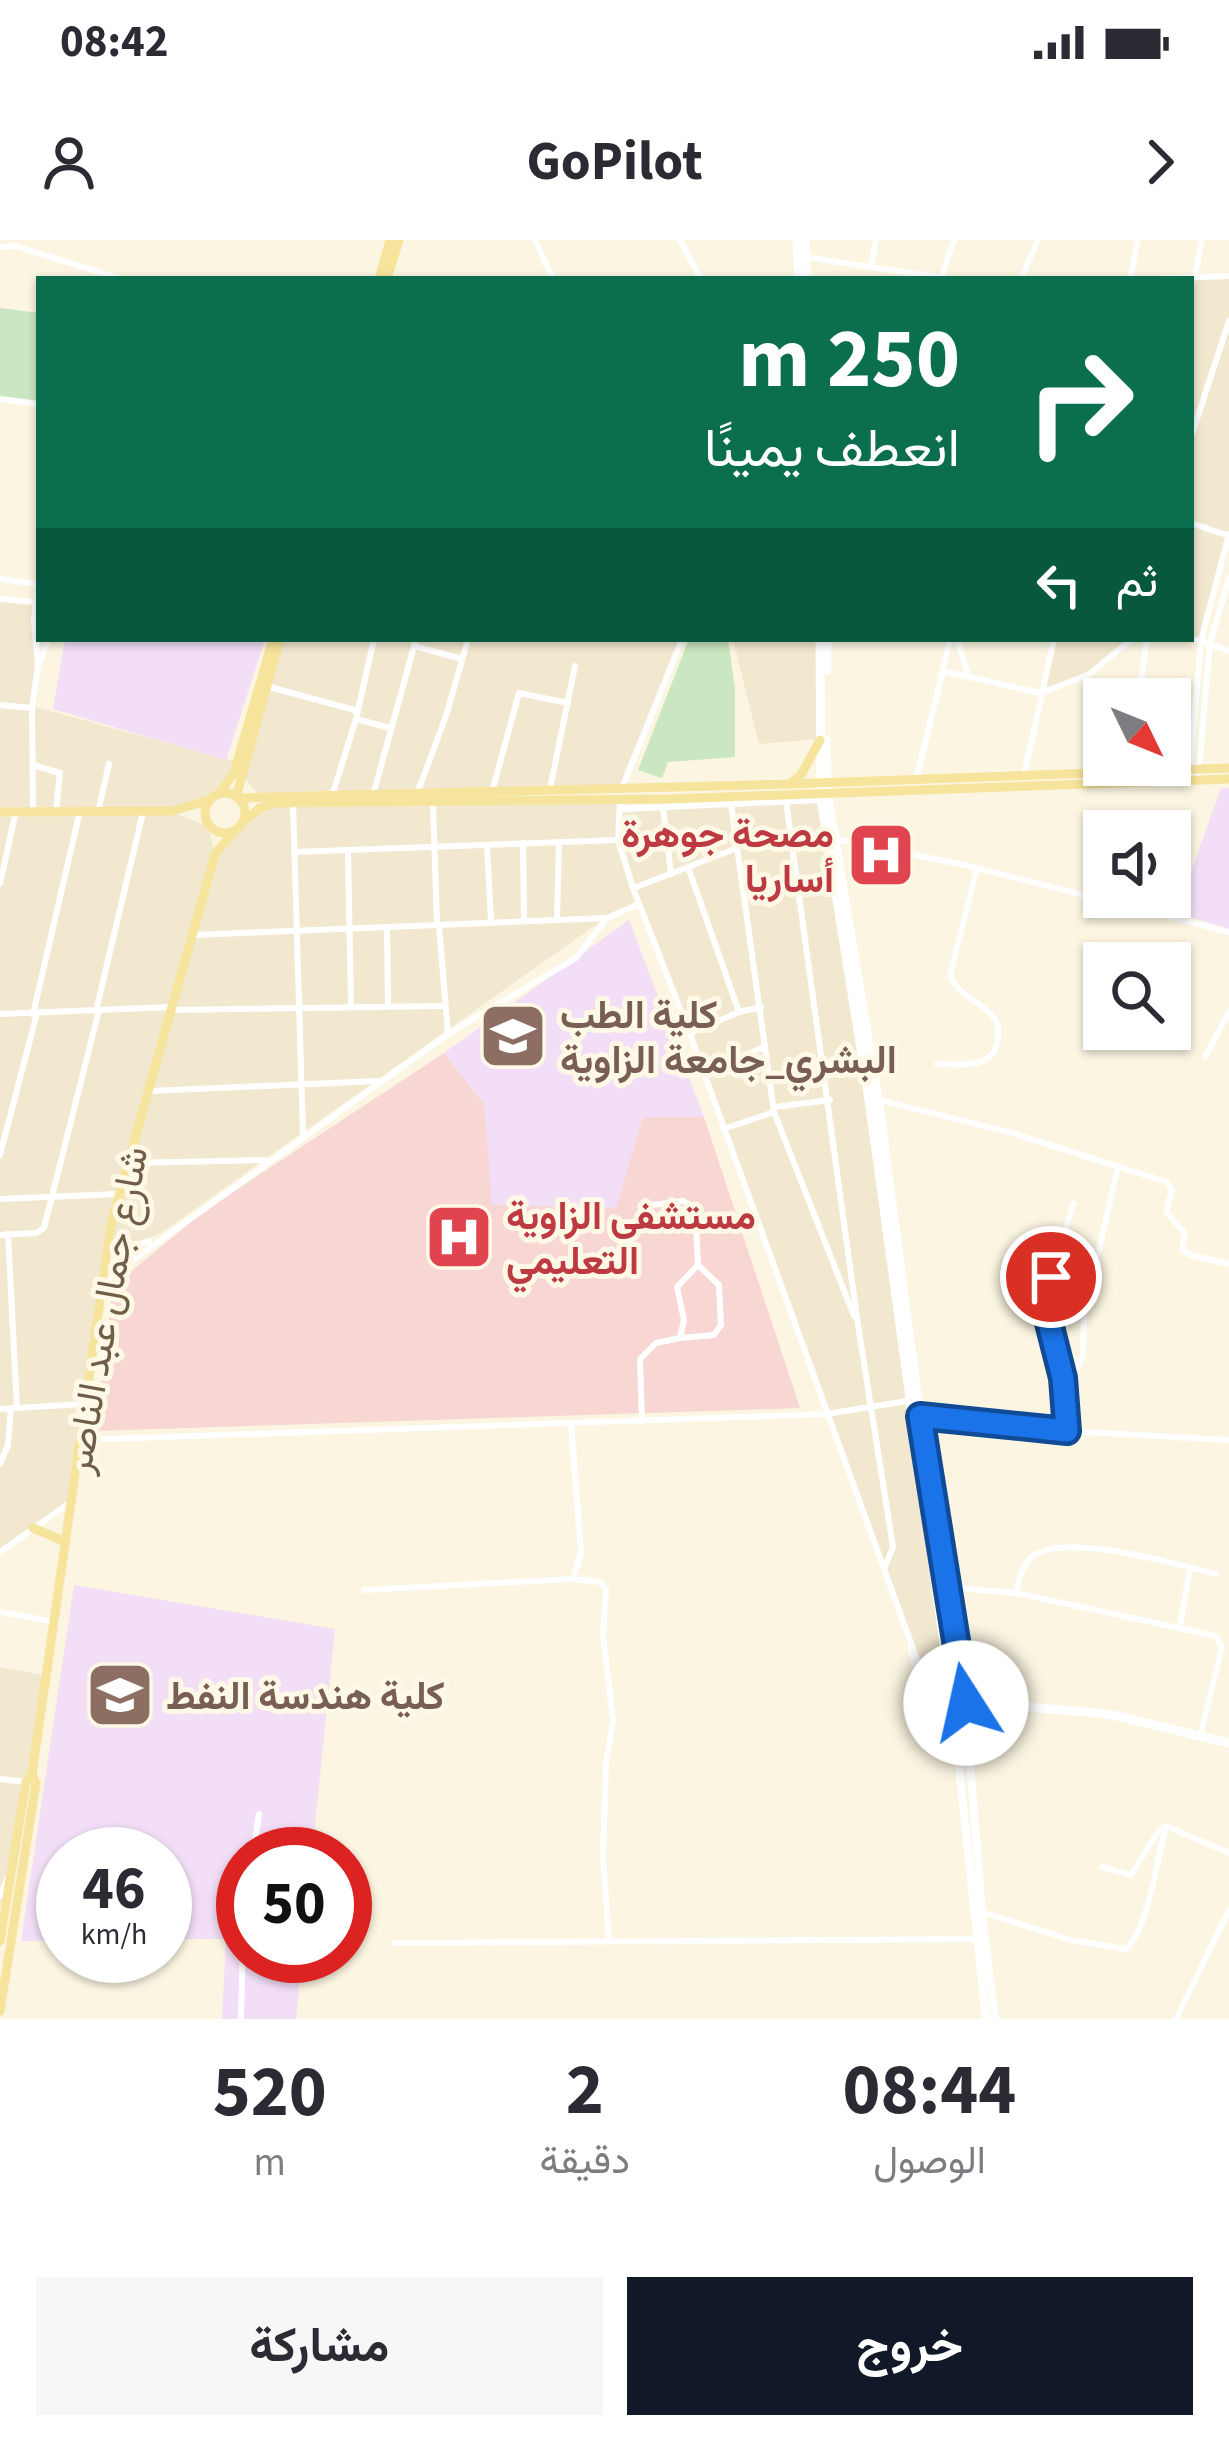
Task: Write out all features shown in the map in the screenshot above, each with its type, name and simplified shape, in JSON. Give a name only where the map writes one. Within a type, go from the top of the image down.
[{"type":"main road","points":[[384,276],[395,240]]},
{"type":"main road","points":[[801,240],[803,276]]},
{"type":"main road","points":[[238,826],[244,807],[237,798],[242,771],[275,642]]},
{"type":"main road","points":[[210,826],[205,812],[232,780],[275,642]]},
{"type":"main road","points":[[823,642],[823,790]]},
{"type":"main road","points":[[823,642],[823,790],[874,1099],[953,1707],[988,1703],[1108,1714],[1229,1743]]},
{"type":"main road","points":[[789,784],[801,775],[820,740]]},
{"type":"main road","points":[[172,811],[223,833],[267,805],[620,799],[1194,774],[1229,768]]},
{"type":"main road","points":[[242,771],[249,787],[263,797]]},
{"type":"main road","points":[[0,812],[172,811],[215,797],[550,789],[620,799],[789,784],[823,790],[1083,771]]},
{"type":"main road","points":[[1191,774],[1229,778]]},
{"type":"main road","name":"شارع جمال عبد الناصر","points":[[210,826],[215,854]]},
{"type":"main road","name":"شارع جمال عبد الناصر","points":[[0,2011],[57,1622],[83,1404],[117,1194],[215,854],[238,826]]},
{"type":"main road","points":[[916,1416],[966,1708]]},
{"type":"main road","points":[[33,1528],[66,1542]]},
{"type":"main road","points":[[928,1682],[949,1674]]},
{"type":"main road","name":"شارع جمال عبد الناصر","points":[[0,1941],[31,1780]]},
{"type":"street","points":[[535,240],[552,276]]},
{"type":"street","points":[[680,240],[699,276]]},
{"type":"street","points":[[871,266],[876,240]]},
{"type":"street","points":[[945,276],[953,240]]},
{"type":"street","points":[[1022,276],[1038,240]]},
{"type":"street","points":[[1131,276],[1138,240]]},
{"type":"street","points":[[1195,275],[1202,240]]},
{"type":"street","points":[[0,247],[16,243],[113,276]]},
{"type":"street","points":[[802,257],[933,276]]},
{"type":"street","points":[[1183,276],[1229,276]]},
{"type":"street","points":[[1194,428],[1229,321]]},
{"type":"street","points":[[0,399],[36,404]]},
{"type":"street","points":[[1194,524],[1229,535],[1205,641],[1194,774]]},
{"type":"street","points":[[1205,641],[1229,578]]},
{"type":"street","points":[[0,580],[36,582]]},
{"type":"street","points":[[0,599],[36,602]]},
{"type":"street","points":[[1194,639],[1229,651]]},
{"type":"street","points":[[33,810],[32,707],[38,642]]},
{"type":"street","points":[[38,666],[48,642]]},
{"type":"street","points":[[332,796],[373,642]]},
{"type":"street","points":[[373,795],[415,642],[462,659]]},
{"type":"street","points":[[417,794],[466,642]]},
{"type":"street","points":[[681,642],[620,799],[618,840],[906,1627],[928,1682],[953,1707],[986,2019]]},
{"type":"street","points":[[916,780],[952,642]]},
{"type":"street","points":[[954,642],[968,674]]},
{"type":"street","points":[[1024,775],[1053,642]]},
{"type":"street","points":[[941,678],[946,672],[968,674],[1041,694],[1088,675],[1128,642]]},
{"type":"street","points":[[1141,678],[1147,642]]},
{"type":"street","points":[[550,789],[575,666]]},
{"type":"street","points":[[266,686],[390,728]]},
{"type":"street","points":[[493,792],[519,693],[568,703]]},
{"type":"street","points":[[0,706],[32,707]]},
{"type":"street","points":[[98,812],[110,764]]},
{"type":"street","points":[[32,765],[60,773],[56,811]]},
{"type":"street","points":[[620,799],[663,807],[787,802],[823,790]]},
{"type":"street","points":[[433,802],[448,1034]]},
{"type":"street","points":[[787,802],[893,1547],[885,1567]]},
{"type":"street","points":[[293,804],[303,1138]]},
{"type":"street","points":[[731,804],[774,1109],[858,1325]]},
{"type":"street","points":[[663,807],[671,874]]},
{"type":"street","points":[[0,884],[16,811]]},
{"type":"street","points":[[0,1155],[80,811]]},
{"type":"street","points":[[0,1464],[14,1408],[4,1234],[42,1230],[54,1194],[142,812]]},
{"type":"street","points":[[831,837],[1083,893]]},
{"type":"street","points":[[294,852],[618,840]]},
{"type":"street","points":[[557,920],[559,842]]},
{"type":"street","points":[[524,843],[524,921]]},
{"type":"street","points":[[487,845],[491,922]]},
{"type":"street","points":[[633,888],[736,848]]},
{"type":"street","points":[[348,850],[351,1006]]},
{"type":"street","points":[[688,867],[740,1012]]},
{"type":"street","points":[[937,1064],[974,1065],[989,1059],[997,1045],[999,1024],[993,1015],[954,985],[950,975],[977,868]]},
{"type":"street","points":[[193,935],[607,918],[639,904]]},
{"type":"street","points":[[101,1282],[448,1034],[576,958],[607,918]]},
{"type":"street","points":[[1181,918],[1229,932]]},
{"type":"street","points":[[386,929],[388,1005]]},
{"type":"street","points":[[0,1014],[444,1006]]},
{"type":"street","points":[[690,1034],[761,1007]]},
{"type":"street","points":[[1205,1057],[1229,1012]]},
{"type":"street","points":[[704,1072],[764,1047]]},
{"type":"street","points":[[147,1091],[381,1081]]},
{"type":"street","points":[[874,1099],[1012,1133],[1171,1185],[1166,1212],[1185,1233],[1185,1253],[1229,1264]]},
{"type":"street","points":[[723,1129],[774,1109],[830,1100]]},
{"type":"street","points":[[126,1163],[270,1159]]},
{"type":"street","points":[[1063,1378],[1078,1367],[1083,1355],[1084,1315],[1118,1167]]},
{"type":"street","points":[[0,1199],[117,1194]]},
{"type":"street","points":[[642,1420],[640,1359],[656,1343],[714,1335],[721,1325],[719,1285],[698,1265],[695,1208],[683,1201],[652,1205]]},
{"type":"street","points":[[1067,1431],[1063,1378],[1047,1315],[1047,1296],[1073,1204]]},
{"type":"street","points":[[106,1256],[158,1238]]},
{"type":"street","points":[[680,1338],[684,1320],[676,1287],[698,1265]]},
{"type":"street","points":[[79,1440],[826,1414],[914,1400]]},
{"type":"street","points":[[0,1409],[83,1404]]},
{"type":"street","points":[[916,1416],[1229,1440]]},
{"type":"street","points":[[571,1423],[581,1552],[573,1579]]},
{"type":"street","points":[[0,1552],[72,1501]]},
{"type":"street","points":[[1016,1593],[1028,1562],[1039,1552],[1064,1548],[1121,1552],[1216,1574]]},
{"type":"street","points":[[1180,1627],[1190,1568]]},
{"type":"street","points":[[364,1590],[573,1579],[600,1582],[606,1589],[603,1635],[613,1721],[603,1858],[609,1940]]},
{"type":"street","points":[[947,1587],[1016,1593],[1221,1640],[1199,1736]]},
{"type":"street","points":[[0,1612],[57,1622]]},
{"type":"street","points":[[906,1627],[922,1689],[953,1707]]},
{"type":"street","points":[[966,1708],[995,2019]]},
{"type":"street","points":[[0,1779],[31,1780]]},
{"type":"street","points":[[257,1827],[259,1814]]},
{"type":"street","points":[[982,1912],[1071,1940],[1126,1949],[1133,1944],[1142,1919],[1166,1826]]},
{"type":"street","points":[[1166,1826],[1229,1853]]},
{"type":"street","points":[[1102,1867],[1131,1875],[1166,1826]]},
{"type":"street","points":[[0,1896],[11,1871]]},
{"type":"street","points":[[1175,2019],[1225,1933],[1229,1910]]},
{"type":"street","points":[[395,1943],[976,1939]]},
{"type":"street","points":[[241,2019],[242,1983]]},
{"type":"shaded area","points":[[1229,276],[1229,533],[1200,639],[1194,638],[1194,279]]},
{"type":"shaded area","points":[[0,601],[32,604],[36,667],[32,706],[233,761],[226,786],[210,799],[175,807],[0,811]]},
{"type":"shaded area","points":[[64,642],[264,642],[226,760],[53,709]]},
{"type":"shaded area","points":[[280,642],[679,642],[621,789],[257,793],[245,779]]},
{"type":"shaded area","points":[[734,642],[819,642],[819,739],[759,744]]},
{"type":"shaded area","points":[[1055,642],[1127,642],[1101,664],[1043,691]]},
{"type":"shaded area","points":[[1221,788],[1229,788],[1229,929],[1191,918],[1191,871]]},
{"type":"shaded area","points":[[619,801],[619,809],[821,801],[947,1671],[931,1681],[926,1676],[621,849],[638,904],[604,919],[161,1233],[107,1254],[69,1501],[0,1550],[0,817],[172,812],[208,826],[216,856],[250,815],[265,806]]},
{"type":"shaded area","points":[[629,920],[704,1117],[643,1117],[617,1208],[491,1205],[484,1104],[444,1053]]},
{"type":"shaded area","name":"مستشفى الزاوية التعليمي","points":[[444,1053],[484,1104],[492,1205],[616,1208],[643,1117],[704,1117],[800,1408],[95,1431],[113,1286],[206,1210]]},
{"type":"shaded area","points":[[74,1585],[335,1629],[315,1827],[216,1827],[216,1939],[192,1939],[192,1827],[38,1827]]},
{"type":"shaded area","points":[[0,1667],[48,1676],[0,1908]]},
{"type":"shaded area","points":[[36,1840],[36,1941],[21,1941]]},
{"type":"shaded area","points":[[224,1983],[299,1983],[296,2019],[222,2019]]},
{"type":"green space","points":[[0,308],[36,313],[36,402],[0,397]]},
{"type":"green space","points":[[688,642],[728,642],[735,689],[735,757],[668,762],[662,778],[638,770]]},
{"type":"place","name":"مصحة جوهرة أساريا","points":[[881,855]]},
{"type":"place","name":"كلية الطب البشري_جامعة الزاوية","points":[[513,1036]]},
{"type":"place","name":"مستشفى الزاوية التعليمي","points":[[459,1237]]},
{"type":"place","name":"كلية هندسة النفط","points":[[120,1695]]},
{"type":"route","points":[[966,1703],[920,1416],[1067,1431],[1063,1378],[1047,1315],[1051,1277]]}]
